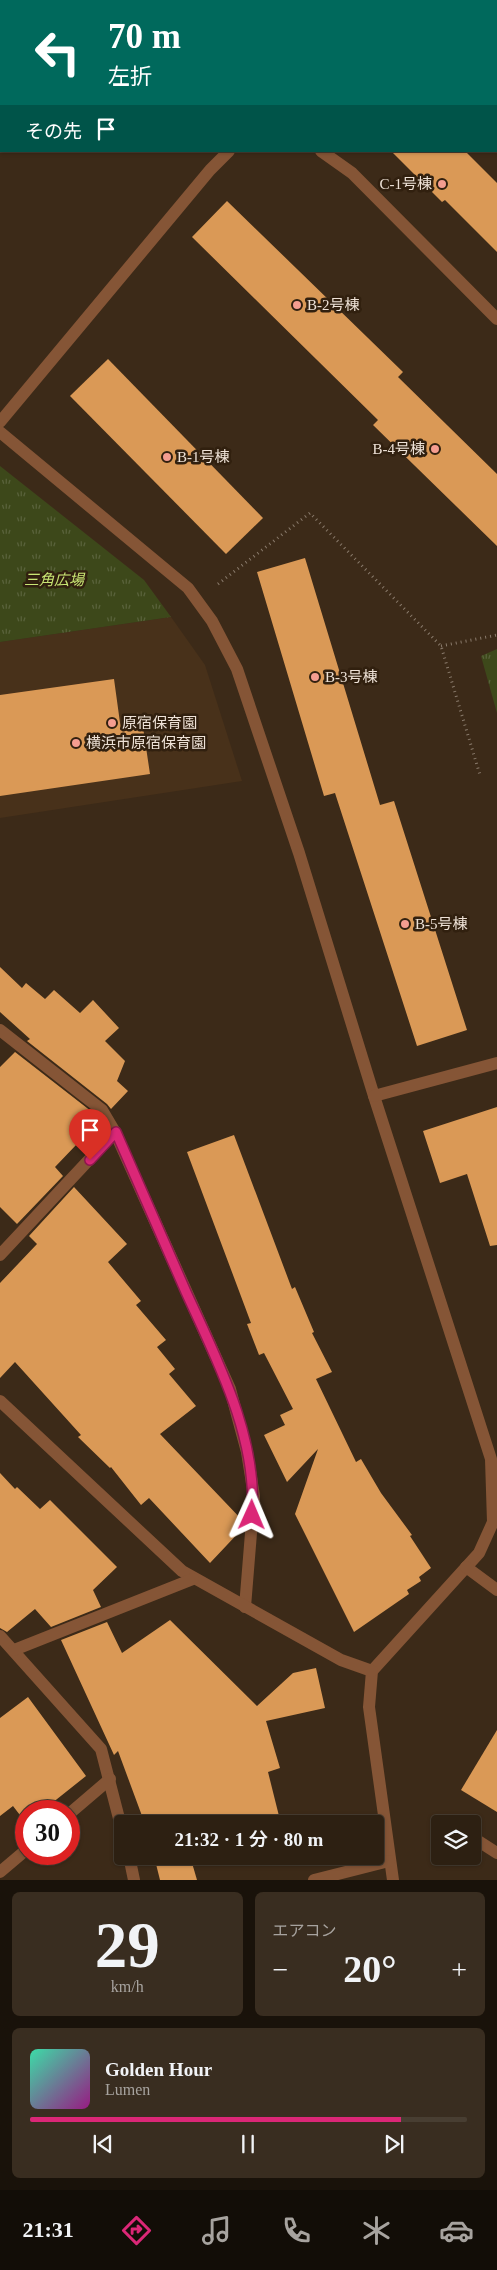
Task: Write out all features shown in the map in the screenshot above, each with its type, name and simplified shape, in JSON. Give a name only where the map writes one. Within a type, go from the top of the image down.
[{"type":"street","points":[[0,422],[210,170],[228,152]]},
{"type":"street","points":[[322,152],[352,173],[497,319]]},
{"type":"street","points":[[0,432],[188,588],[212,621],[237,669],[299,853],[374,1096],[494,1459],[493,1522],[479,1554],[372,1671],[369,1707],[389,1861],[394,1880]]},
{"type":"street","points":[[0,1030],[102,1110],[116,1132],[230,1389],[242,1434],[254,1496],[245,1607]]},
{"type":"street","points":[[374,1096],[497,1063]]},
{"type":"street","points":[[0,1255],[116,1132]]},
{"type":"street","points":[[0,1401],[182,1571],[193,1579],[341,1660],[372,1671]]},
{"type":"street","points":[[466,1567],[497,1590]]},
{"type":"street","points":[[14,1650],[193,1579]]},
{"type":"street","points":[[0,1636],[101,1749],[118,1815]]},
{"type":"street","points":[[80,1805],[110,1779]]},
{"type":"street","points":[[481,1842],[497,1852]]},
{"type":"street","points":[[0,1872],[15,1859]]},
{"type":"street","points":[[314,1880],[389,1861]]},
{"type":"street","points":[[131,1865],[134,1880]]},
{"type":"path","points":[[197,600],[310,513],[441,646],[480,775]]},
{"type":"path","points":[[441,646],[497,635]]},
{"type":"shaded area","name":"原宿保育園","points":[[171,617],[205,665],[242,781],[0,818],[0,642]]},
{"type":"green space","name":"三角広場","points":[[0,466],[144,580],[171,617],[0,642]]},
{"type":"green space","points":[[497,649],[497,713],[481,656]]},
{"type":"building","points":[[392,152],[466,152],[497,183],[497,252],[445,200],[442,202]]},
{"type":"building","points":[[227,201],[403,372],[398,377],[497,474],[497,546],[373,425],[378,420],[192,237]]},
{"type":"building","name":"B-1号棟","points":[[108,359],[263,518],[226,554],[70,396]]},
{"type":"building","points":[[305,558],[380,805],[394,801],[467,1030],[417,1046],[335,793],[324,796],[257,572]]},
{"type":"building","points":[[114,679],[121,730],[143,727],[150,774],[0,796],[0,695]]},
{"type":"building","points":[[0,967],[22,988],[26,983],[45,999],[54,990],[80,1013],[93,1000],[119,1028],[105,1041],[125,1061],[117,1081],[128,1091],[111,1109],[27,1041],[30,1039],[0,1012]]},
{"type":"building","points":[[15,1052],[96,1115],[99,1121],[55,1167],[63,1176],[17,1224],[0,1207],[0,1067]]},
{"type":"building","points":[[497,1107],[497,1245],[490,1246],[467,1174],[440,1183],[423,1131]]},
{"type":"building","points":[[234,1135],[292,1289],[295,1287],[314,1332],[312,1333],[332,1372],[316,1379],[356,1462],[361,1459],[381,1493],[412,1535],[410,1536],[431,1568],[419,1577],[421,1581],[407,1590],[409,1594],[354,1632],[295,1514],[318,1449],[287,1482],[264,1435],[285,1425],[280,1415],[293,1409],[264,1353],[259,1355],[247,1324],[251,1323],[187,1152]]},
{"type":"building","points":[[74,1187],[127,1244],[108,1262],[141,1301],[136,1305],[166,1340],[157,1347],[175,1369],[169,1374],[196,1406],[160,1434],[244,1522],[243,1528],[210,1563],[149,1498],[141,1505],[111,1467],[78,1437],[81,1435],[15,1362],[0,1378],[0,1283],[37,1244],[29,1236]]},
{"type":"building","points":[[0,1473],[15,1489],[17,1487],[40,1509],[50,1500],[117,1567],[93,1590],[101,1607],[51,1627],[35,1609],[7,1632],[0,1628]]},
{"type":"building","points":[[170,1620],[257,1706],[293,1673],[316,1668],[325,1708],[266,1721],[280,1768],[268,1772],[279,1815],[142,1815],[118,1751],[114,1755],[61,1640],[107,1622],[122,1653]]},
{"type":"building","points":[[28,1697],[86,1776],[56,1800],[15,1800],[15,1809],[13,1806],[0,1816],[0,1718]]},
{"type":"building","points":[[497,1730],[497,1812],[461,1790]]},
{"type":"building","points":[[156,1865],[193,1865],[197,1880],[160,1880]]},
{"type":"place","name":"C-1号棟","points":[[442,184]]},
{"type":"place","name":"B-2号棟","points":[[297,305]]},
{"type":"place","name":"B-4号棟","points":[[435,449]]},
{"type":"place","name":"B-1号棟","points":[[167,457]]},
{"type":"place","name":"B-3号棟","points":[[315,677]]},
{"type":"place","name":"原宿保育園","points":[[112,723]]},
{"type":"place","name":"横浜市原宿保育園","points":[[76,743]]},
{"type":"place","name":"B-5号棟","points":[[405,924]]},
{"type":"route","points":[[90,1160],[116,1132],[230,1389],[247,1452],[254,1496],[252,1515]]}]
